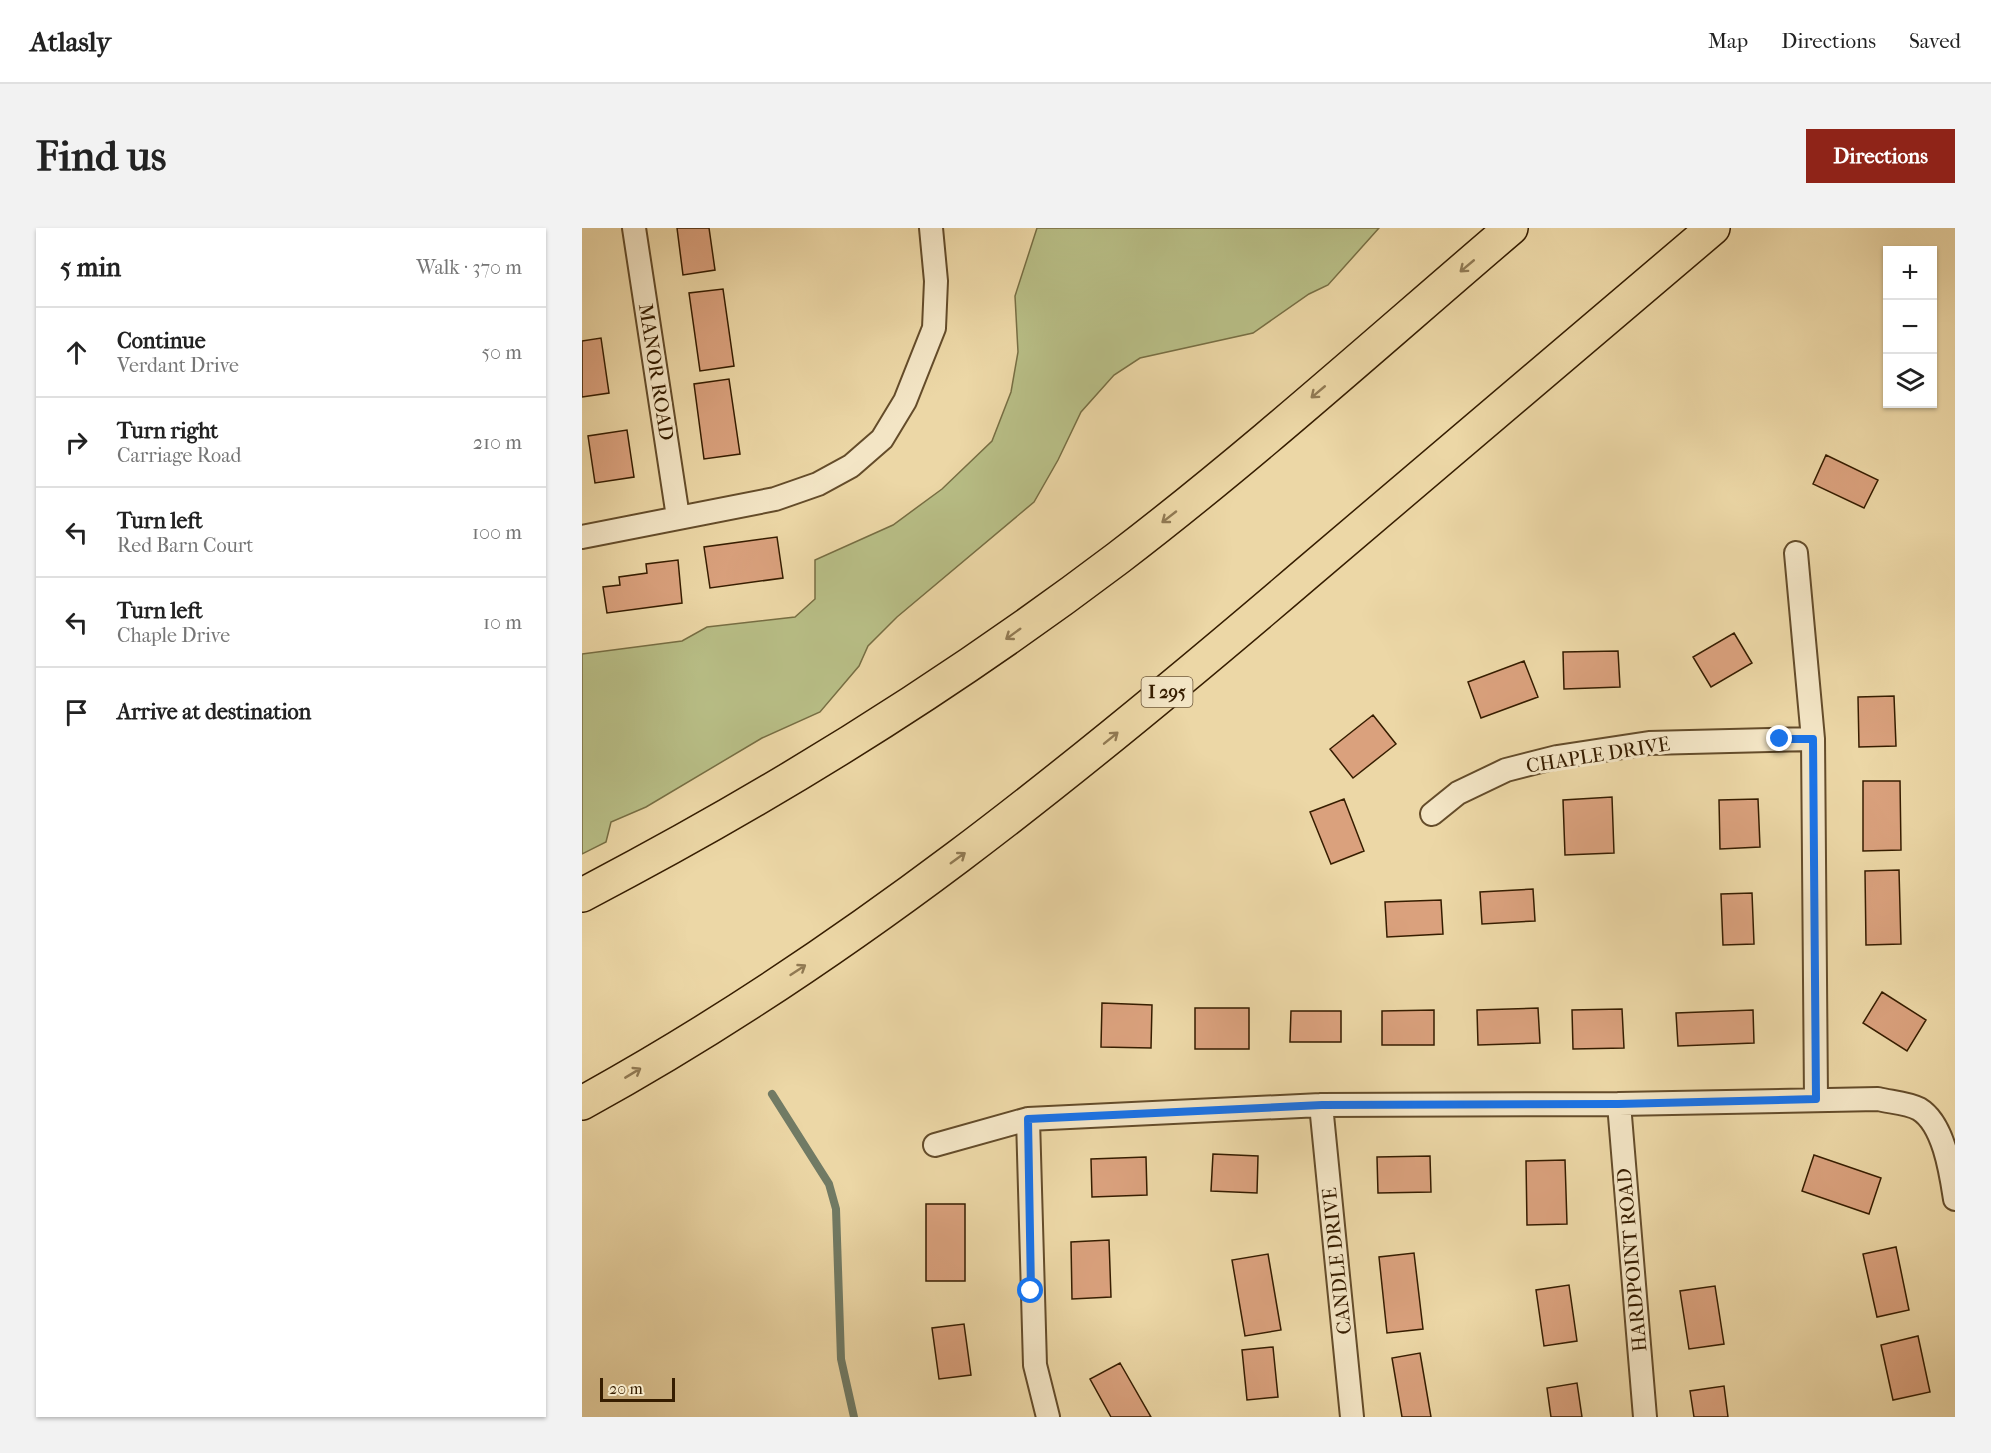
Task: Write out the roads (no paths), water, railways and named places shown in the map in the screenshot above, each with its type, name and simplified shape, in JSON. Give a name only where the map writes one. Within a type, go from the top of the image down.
[{"type":"highway","points":[[582,895],[742,809],[819,763],[897,714],[1046,611],[1190,501],[1511,228]]},
{"type":"highway","name":"I 295","points":[[582,1103],[684,1043],[827,951],[948,865],[1047,790],[1223,645],[1713,228]]},
{"type":"street","name":"MANOR ROAD","points":[[634,228],[678,517]]},
{"type":"street","points":[[582,537],[775,499],[818,484],[851,466],[882,439],[905,400],[934,328],[936,281],[931,228]]},
{"type":"street","points":[[1796,553],[1813,739],[1816,1099]]},
{"type":"street","name":"CHAPLE DRIVE","points":[[1432,814],[1458,792],[1506,770],[1557,757],[1649,743],[1813,739]]},
{"type":"street","points":[[935,1145],[1028,1119],[1322,1105],[1618,1104],[1878,1099],[1918,1109],[1928,1117],[1943,1144],[1949,1162],[1955,1199]]},
{"type":"street","name":"HARDPOINT ROAD","points":[[1618,1104],[1645,1417]]},
{"type":"street","name":"CANDLE DRIVE","points":[[1322,1105],[1352,1417]]},
{"type":"street","points":[[1028,1119],[1035,1365],[1048,1417]]},
{"type":"waterway","points":[[772,1094],[829,1184],[836,1209],[841,1359],[854,1417]]}]
